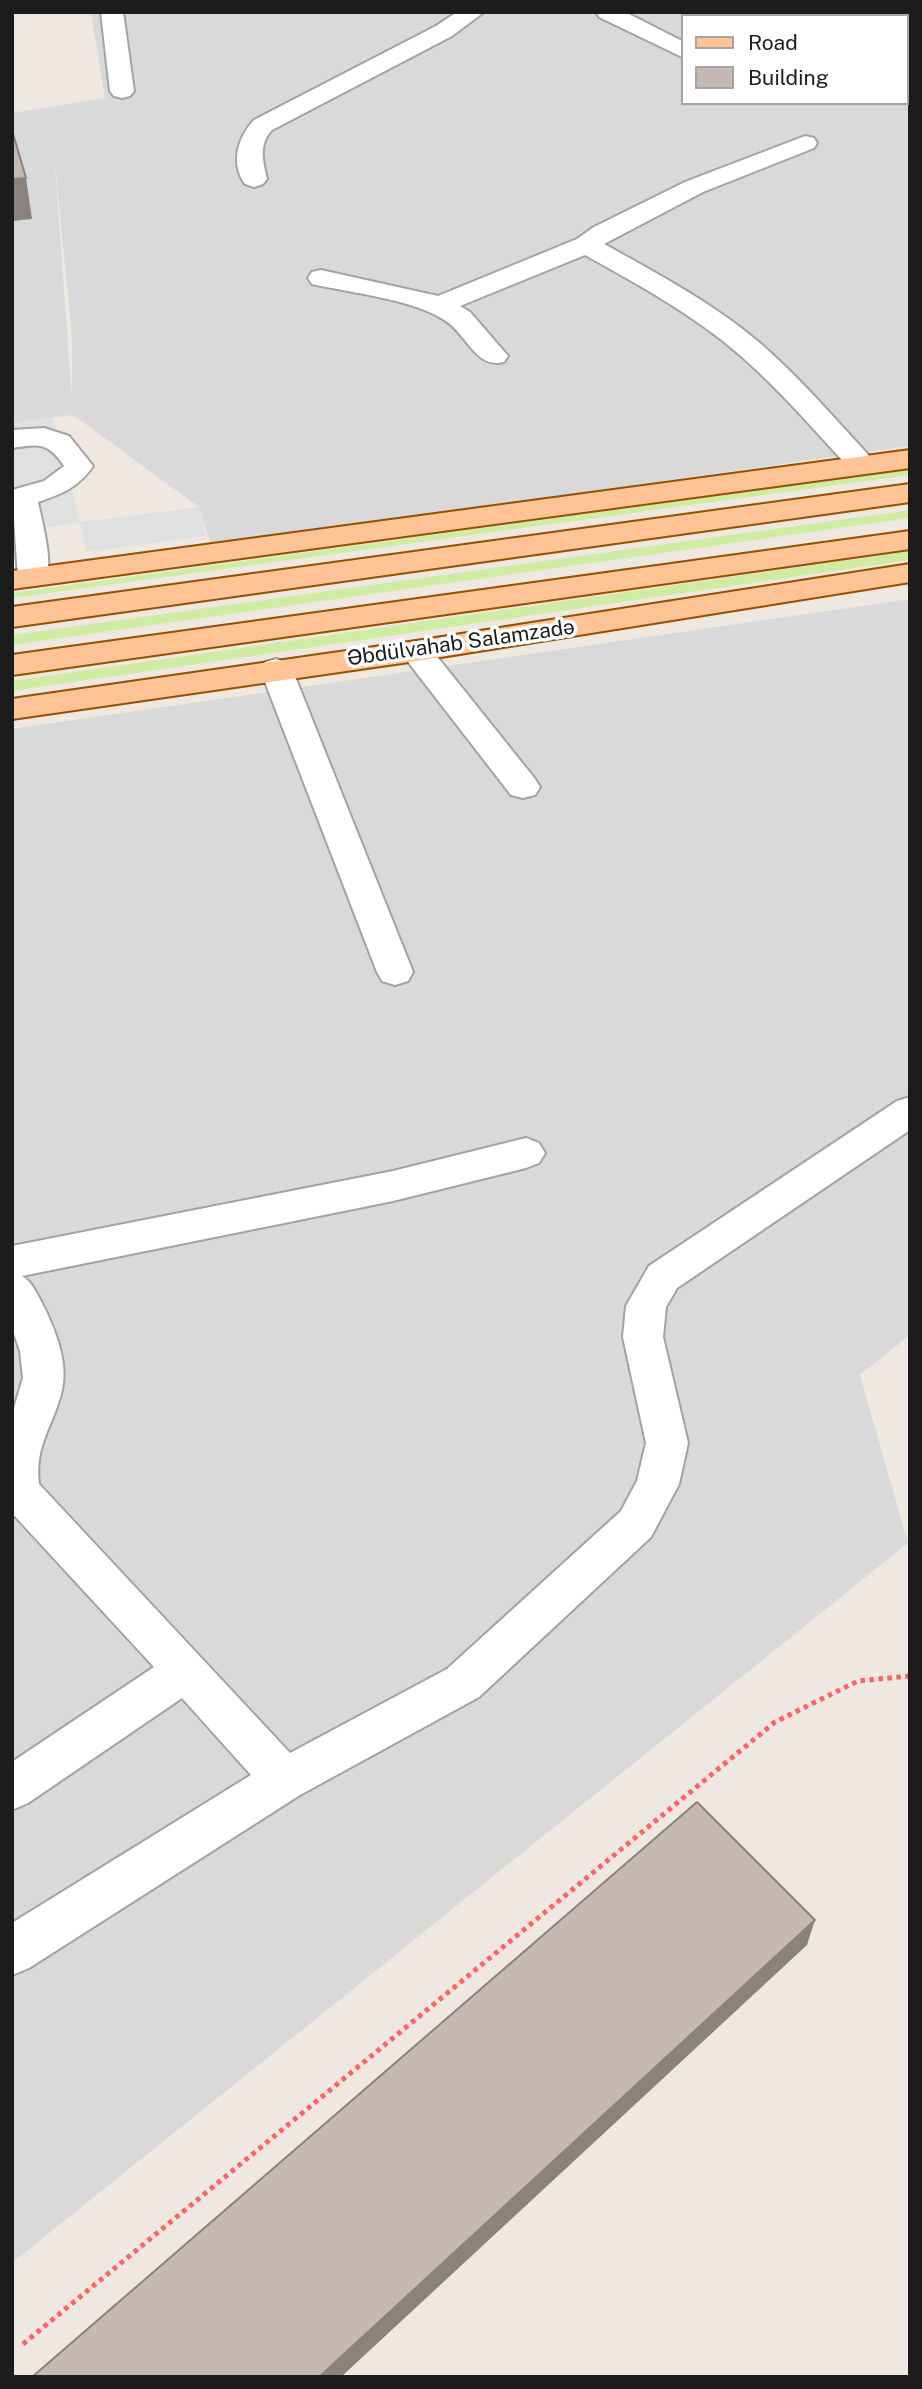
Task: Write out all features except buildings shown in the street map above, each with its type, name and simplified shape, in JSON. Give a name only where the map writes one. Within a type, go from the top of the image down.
[{"type":"main road","points":[[23,579],[910,459]]},
{"type":"main road","points":[[12,617],[910,493]]},
{"type":"main road","name":"Əbdülvahab Salamzadə","points":[[12,665],[910,540]]},
{"type":"main road","name":"Əbdülvahab Salamzadə","points":[[12,709],[416,651],[910,573]]},
{"type":"street","points":[[112,12],[122,91]]},
{"type":"street","points":[[254,179],[249,146],[252,135],[263,125],[444,30],[473,12]]},
{"type":"street","points":[[607,12],[680,49]]},
{"type":"street","points":[[440,305],[586,245],[603,232],[694,187],[805,143]]},
{"type":"street","points":[[586,245],[696,309],[733,334],[766,363],[862,465]]},
{"type":"street","points":[[321,278],[440,305],[460,318],[494,356]]},
{"type":"street","points":[[12,439],[50,437],[65,444],[79,466],[72,477],[59,486],[17,498],[30,532],[23,579]]},
{"type":"street","points":[[416,651],[523,787]]},
{"type":"street","points":[[276,669],[395,972]]},
{"type":"street","points":[[12,1951],[284,1780],[463,1683],[636,1524],[658,1484],[667,1443],[643,1337],[646,1306],[663,1277],[910,1111]]},
{"type":"street","points":[[12,1262],[393,1186],[526,1153]]},
{"type":"street","points":[[12,1288],[27,1313],[43,1369],[43,1388],[16,1450],[15,1470],[19,1491],[257,1747],[284,1780]]},
{"type":"street","points":[[12,1788],[185,1671]]},
{"type":"path","points":[[23,2344],[775,1722],[858,1681],[910,1676]]},
{"type":"shaded area","points":[[91,12],[910,12],[910,446],[211,545],[199,507],[73,415],[12,423],[12,113],[105,98]],"holes":[[[54,154],[72,336],[72,399]]]},
{"type":"shaded area","points":[[53,418],[80,522],[199,507],[206,536],[86,552],[80,523],[12,531],[12,423]]},
{"type":"shaded area","points":[[910,599],[910,1335],[860,1375],[908,1543],[12,2263],[12,729]]},
{"type":"green space","points":[[910,469],[910,475],[12,598],[12,593]]},
{"type":"green space","points":[[910,510],[910,518],[12,645],[12,635]]},
{"type":"green space","points":[[910,551],[910,560],[12,691],[12,681]]}]
